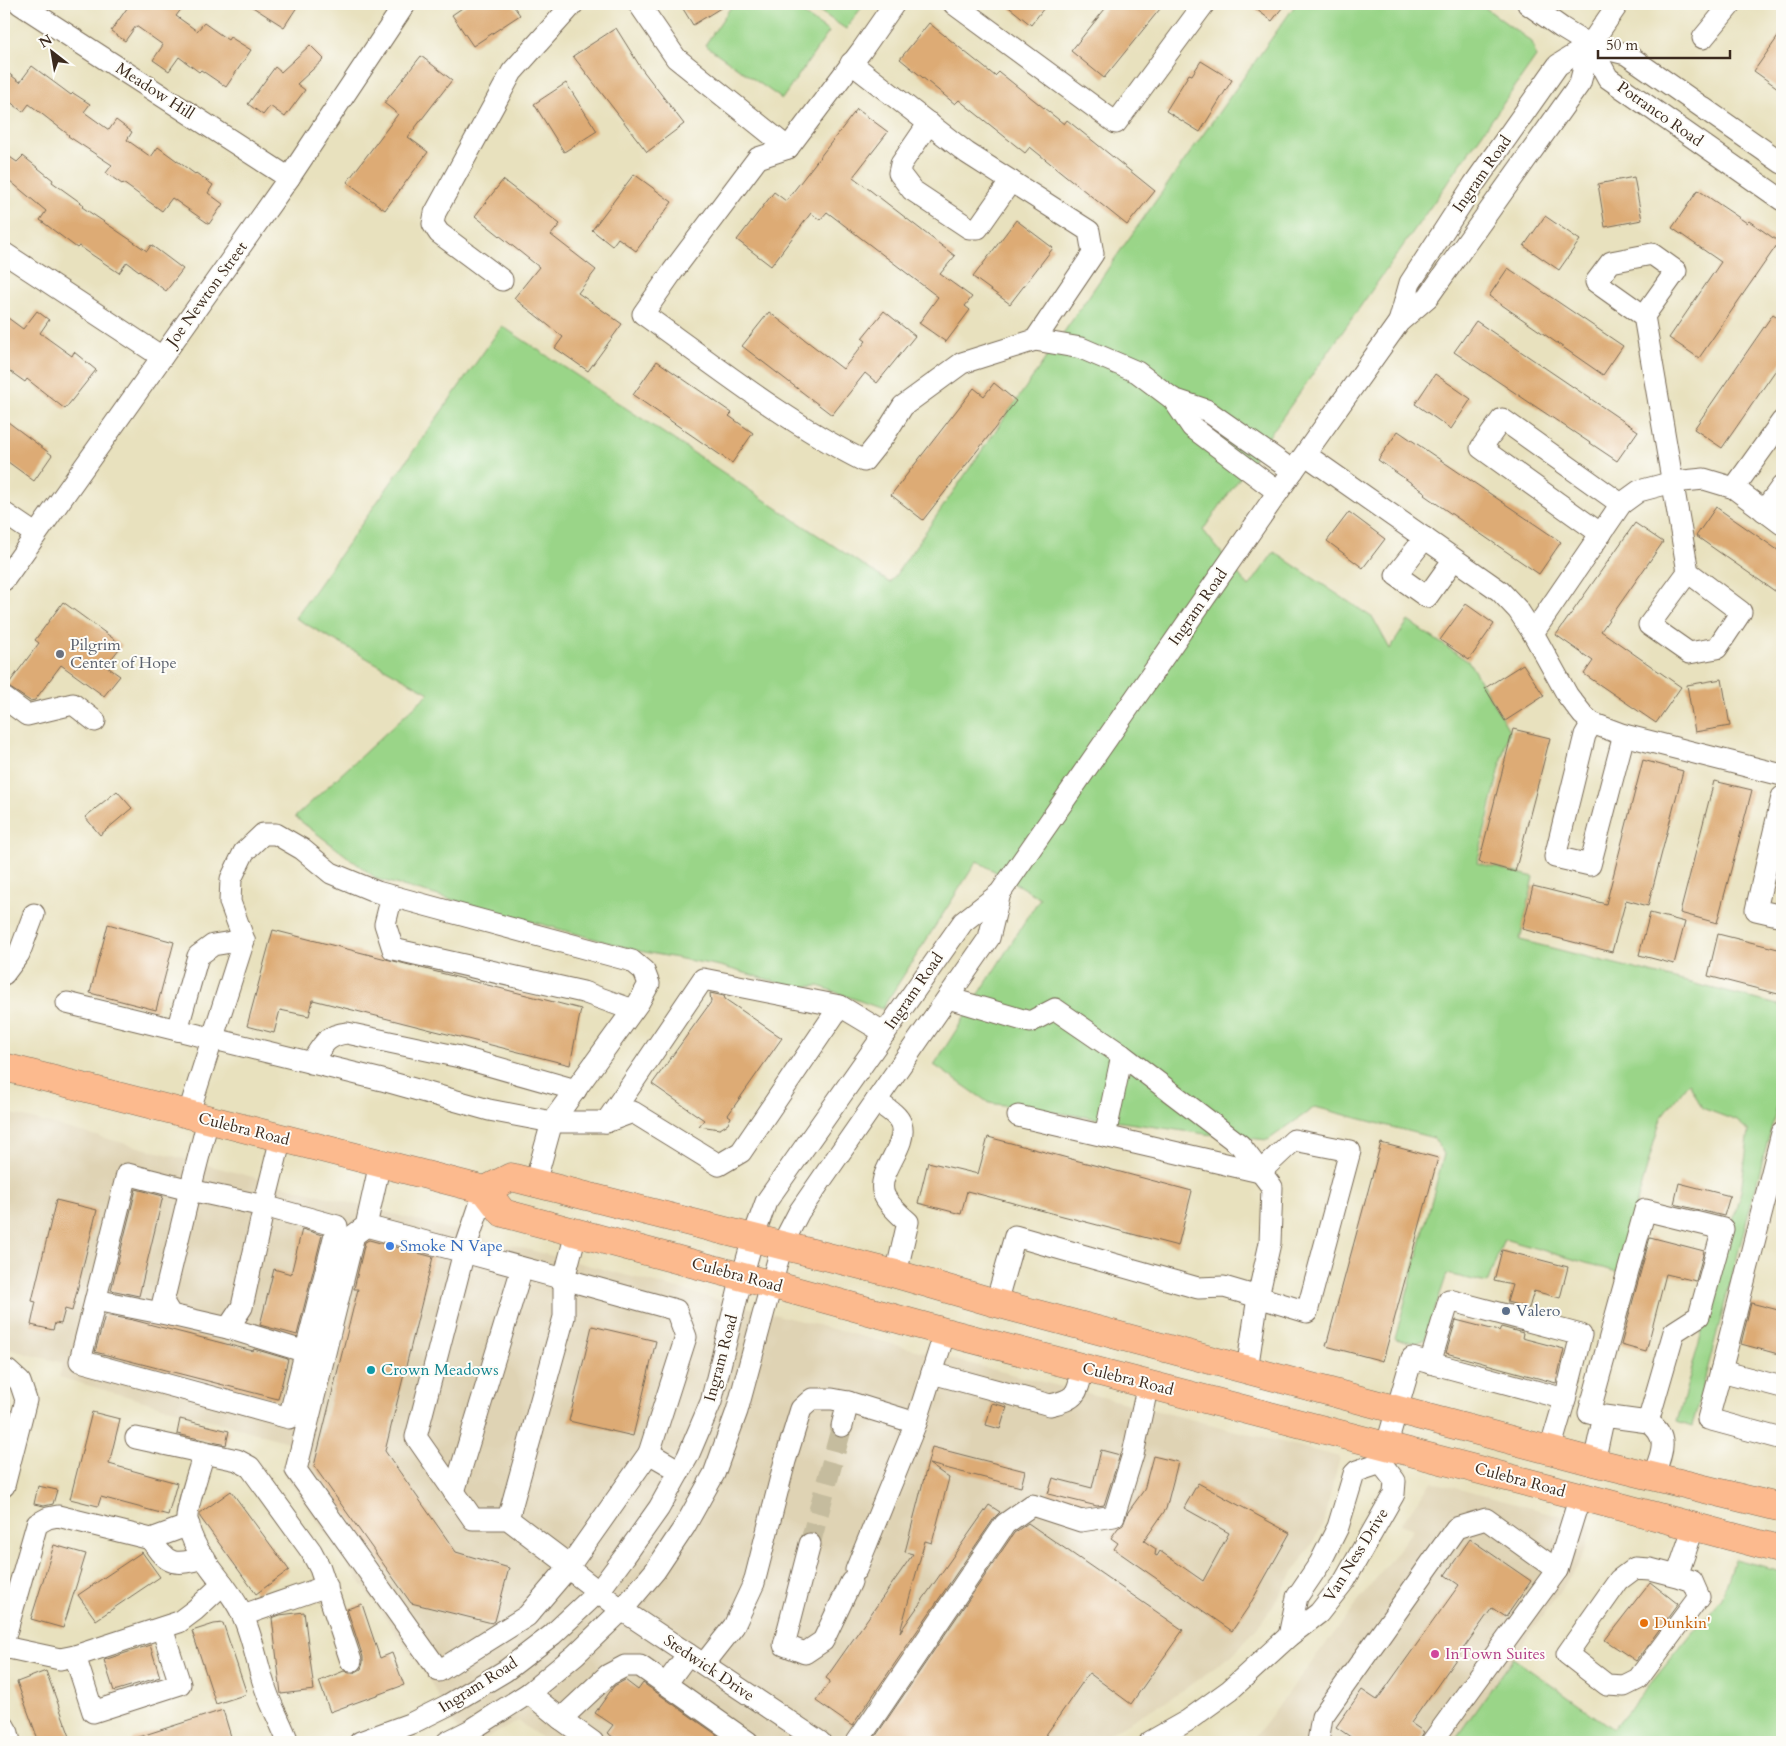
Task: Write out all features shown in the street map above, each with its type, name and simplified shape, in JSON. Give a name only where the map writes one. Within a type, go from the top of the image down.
[{"type":"main road","name":"Culebra Road","points":[[4,1067],[485,1190],[503,1214],[1148,1384],[1384,1454],[1580,1496],[1782,1550]]},
{"type":"main road","points":[[485,1190],[511,1177],[896,1274],[996,1303],[1594,1462],[1782,1508]]},
{"type":"street","name":"Meadow Hill","points":[[20,4],[289,178]]},
{"type":"street","name":"Joe Newton Street","points":[[4,580],[289,178],[405,4]]},
{"type":"street","points":[[502,280],[439,233],[433,224],[436,213],[462,168],[512,72],[573,4]]},
{"type":"street","points":[[639,4],[676,58],[788,148]]},
{"type":"street","points":[[894,4],[788,148],[758,158],[643,314],[754,394],[839,448],[864,461],[884,436],[903,406],[962,363],[1035,340],[1081,348],[1138,372],[1173,399],[1192,427],[1278,492]]},
{"type":"street","points":[[954,4],[1116,123],[1204,4]]},
{"type":"street","points":[[1528,4],[1562,28],[1590,44]]},
{"type":"street","name":"Ingram Road","points":[[360,1742],[412,1723],[458,1700],[505,1671],[552,1636],[598,1591],[625,1556],[659,1508],[680,1471],[711,1402],[742,1277],[766,1202],[962,922],[1000,893],[1398,322],[1428,297],[1580,83],[1590,44],[1618,4]]},
{"type":"street","points":[[1703,38],[1731,4]]},
{"type":"street","name":"Ingram Road","points":[[1398,322],[1410,283],[1474,184],[1558,65],[1590,44]]},
{"type":"street","name":"Potranco Road","points":[[1590,44],[1626,54],[1782,163]]},
{"type":"street","name":"Potranco Road","points":[[1590,44],[1608,78],[1782,200]]},
{"type":"street","points":[[851,63],[967,153],[1089,231],[1093,254],[1035,340]]},
{"type":"street","points":[[929,124],[902,164],[899,173],[912,190],[969,228],[978,228],[1011,181]]},
{"type":"street","points":[[4,254],[162,357]]},
{"type":"street","points":[[1644,316],[1688,572]]},
{"type":"street","points":[[1173,399],[1206,410],[1293,472]]},
{"type":"street","points":[[1601,534],[1482,448],[1502,420],[1621,504]]},
{"type":"street","points":[[1734,488],[1782,421]]},
{"type":"street","points":[[1306,455],[1500,591],[1518,610],[1533,633],[1568,696],[1592,723],[1624,735],[1782,775]]},
{"type":"street","points":[[1533,633],[1621,504],[1639,490],[1673,482],[1704,479],[1734,488],[1782,524]]},
{"type":"street","points":[[1764,511],[1782,486]]},
{"type":"street","points":[[4,513],[36,534]]},
{"type":"street","points":[[1425,538],[1396,575],[1427,597],[1454,558]]},
{"type":"street","points":[[4,698],[27,715],[73,704],[95,722]]},
{"type":"street","points":[[1592,723],[1585,735],[1555,857],[1590,865],[1624,735]]},
{"type":"street","points":[[1782,797],[1756,910],[1782,916]]},
{"type":"street","points":[[171,1314],[163,1302],[190,1190],[198,1118],[212,1038],[244,940],[230,902],[231,879],[244,852],[263,834],[276,834],[302,849],[331,873],[377,892],[632,961],[644,971],[648,984],[633,1010],[552,1122],[535,1183]]},
{"type":"street","name":"Ingram Road","points":[[450,1741],[471,1730],[529,1693],[575,1655],[622,1610],[655,1571],[675,1541],[714,1474],[737,1411],[782,1245],[799,1212],[989,938],[1000,893]]},
{"type":"street","points":[[392,896],[385,924],[393,949],[583,992],[633,1010]]},
{"type":"street","points":[[4,974],[19,954],[34,914]]},
{"type":"street","points":[[177,1030],[198,956],[213,945],[244,940]]},
{"type":"street","points":[[606,1122],[704,978],[840,1006],[885,1033]]},
{"type":"street","points":[[948,998],[1030,1022],[1055,1009],[1122,1055],[1240,1145],[1272,1187],[1270,1243],[1258,1297],[1247,1370]]},
{"type":"street","points":[[66,1003],[311,1063],[489,1110],[552,1122],[606,1122],[633,1112],[719,1165],[741,1152],[840,1006]]},
{"type":"street","points":[[311,1063],[324,1042],[336,1034],[347,1033],[460,1057],[576,1090]]},
{"type":"street","points":[[1105,1136],[1122,1055]]},
{"type":"street","points":[[876,1101],[892,1113],[901,1123],[902,1135],[882,1183],[884,1196],[908,1222],[896,1274]]},
{"type":"street","points":[[1018,1116],[1260,1172]]},
{"type":"street","points":[[228,1328],[242,1307],[281,1138]]},
{"type":"street","points":[[996,1303],[1015,1236],[1198,1288],[1224,1287],[1307,1312],[1350,1151],[1294,1140],[1260,1172]]},
{"type":"street","points":[[1781,1142],[1708,1419],[1782,1439]]},
{"type":"street","points":[[380,1163],[366,1226],[354,1235],[296,1470],[458,1700]]},
{"type":"street","points":[[127,1174],[190,1190],[264,1206],[337,1226],[289,1418],[80,1361],[127,1174]]},
{"type":"street","points":[[485,1190],[464,1252],[416,1437],[473,1519],[508,1519],[564,1317],[564,1279],[576,1233]]},
{"type":"street","points":[[1648,1422],[1674,1332],[1699,1316],[1723,1229],[1645,1210],[1589,1413],[1648,1422],[1656,1428],[1662,1439],[1660,1459],[1653,1476]]},
{"type":"street","points":[[366,1226],[676,1310],[686,1336],[649,1454],[568,1568],[527,1616],[440,1672]]},
{"type":"street","points":[[454,1492],[522,1268]]},
{"type":"street","points":[[95,1300],[171,1314],[228,1328],[306,1352]]},
{"type":"street","points":[[1430,1363],[1449,1300],[1581,1335],[1550,1450]]},
{"type":"street","points":[[810,1544],[784,1645],[804,1653],[823,1641],[854,1576],[916,1423],[945,1332]]},
{"type":"street","points":[[1384,1454],[1412,1358],[1565,1399]]},
{"type":"street","points":[[932,1373],[1050,1405],[1065,1402],[1077,1392],[1083,1368]]},
{"type":"street","points":[[4,1370],[8,1371],[20,1382],[26,1400],[4,1486]]},
{"type":"street","points":[[1721,1371],[1782,1387]]},
{"type":"street","points":[[857,1742],[1004,1524],[1032,1505],[1081,1520],[1114,1516],[1133,1454],[1148,1384]]},
{"type":"street","points":[[666,1684],[734,1626],[754,1583],[785,1460],[801,1409],[812,1399],[832,1399],[848,1402],[916,1423]]},
{"type":"street","points":[[842,1426],[848,1402]]},
{"type":"street","points":[[1594,1462],[1604,1416]]},
{"type":"street","points":[[136,1438],[237,1460],[250,1467],[311,1551],[320,1568],[351,1661]]},
{"type":"street","points":[[204,1453],[187,1517],[188,1525],[195,1543],[243,1615],[267,1693],[285,1732]]},
{"type":"street","points":[[649,1454],[680,1471]]},
{"type":"street","name":"Van Ness Drive","points":[[1150,1742],[1187,1721],[1230,1690],[1289,1636],[1319,1613],[1345,1580],[1394,1494],[1395,1482],[1384,1454],[1354,1474],[1338,1527],[1320,1563],[1297,1597],[1289,1636]]},
{"type":"street","points":[[1432,1742],[1557,1570],[1580,1496]]},
{"type":"street","points":[[4,1640],[37,1524],[48,1518],[58,1516],[151,1539],[188,1525]]},
{"type":"street","name":"Stedwick Drive","points":[[508,1519],[561,1559],[568,1568],[622,1610],[820,1742]]},
{"type":"street","points":[[1318,1742],[1322,1717],[1456,1528],[1486,1519],[1557,1570]]},
{"type":"street","points":[[1677,1576],[1694,1526]]},
{"type":"street","points":[[151,1539],[159,1554],[170,1562],[191,1562],[205,1558]]},
{"type":"street","points":[[1635,1568],[1650,1569],[1677,1576],[1692,1581],[1699,1597],[1638,1679],[1624,1686],[1607,1685],[1567,1654],[1619,1580],[1635,1568]]},
{"type":"street","points":[[4,1647],[60,1659],[75,1656],[179,1622],[223,1584]]},
{"type":"street","points":[[243,1615],[326,1586]]},
{"type":"street","points":[[75,1656],[93,1712],[171,1687],[180,1684],[162,1628]]},
{"type":"street","points":[[562,1719],[608,1675],[625,1666],[640,1666],[748,1742]]},
{"type":"street","points":[[529,1693],[593,1742]]},
{"type":"street","points":[[4,1726],[10,1742]]},
{"type":"shaded area","points":[[13,1114],[781,1316],[1340,1457],[1322,1527],[1267,1615],[1234,1654],[1176,1695],[1095,1742],[547,1742],[518,1721],[480,1742],[464,1742],[431,1683],[283,1472],[291,1443],[59,1377],[63,1363],[4,1348],[4,1147]]},
{"type":"shaded area","points":[[1432,1482],[1593,1524],[1580,1563],[1453,1742],[1251,1742],[1413,1530],[1400,1524]]},
{"type":"green space","points":[[733,4],[789,4],[829,32],[782,99],[705,45]]},
{"type":"green space","points":[[809,4],[864,4],[846,29]]},
{"type":"green space","points":[[1296,4],[1480,4],[1532,42],[1536,57],[1203,530],[1249,587],[1274,552],[1373,618],[1390,649],[1408,621],[1469,662],[1509,730],[1477,863],[1534,877],[1520,940],[1782,1006],[1782,1100],[1777,1106],[1692,1427],[1677,1422],[1741,1191],[1749,1131],[1737,1121],[1702,1108],[1689,1082],[1661,1118],[1617,1272],[1504,1239],[1487,1283],[1447,1274],[1425,1339],[1416,1343],[1395,1339],[1444,1154],[1434,1138],[1315,1107],[1268,1140],[1205,1134],[989,1103],[934,1065],[1040,898],[977,861],[882,1009],[819,986],[794,987],[720,966],[639,951],[377,879],[295,817],[429,693],[295,618],[502,326],[890,583],[1125,244]]},
{"type":"green space","points":[[1734,1559],[1782,1571],[1782,1742],[1453,1742],[1513,1658],[1613,1729],[1721,1598]]},
{"type":"building","points":[[130,4],[185,4],[176,16],[197,31],[204,23],[228,40],[230,37],[251,50],[226,87],[201,70],[199,72],[179,57],[169,71],[153,60],[163,45],[136,26],[125,41],[111,31]]},
{"type":"building","points":[[248,4],[299,4],[284,27]]},
{"type":"building","points":[[468,4],[512,4],[520,15],[473,46],[452,15]]},
{"type":"building","points":[[680,4],[727,4],[693,25]]},
{"type":"building","points":[[1005,4],[1047,4],[1031,25]]},
{"type":"building","points":[[1109,4],[1164,4],[1104,78],[1071,51]]},
{"type":"building","points":[[1249,4],[1285,4],[1272,21]]},
{"type":"building","points":[[929,23],[995,76],[999,72],[1064,124],[1067,120],[1155,191],[1127,225],[1030,147],[1025,153],[959,100],[955,104],[900,59]]},
{"type":"building","points":[[616,28],[641,68],[684,124],[647,152],[573,56]]},
{"type":"building","points":[[1782,31],[1782,91],[1754,71]]},
{"type":"building","points":[[310,45],[324,59],[297,84],[305,90],[285,117],[270,106],[263,115],[248,104],[275,67],[281,72]]},
{"type":"building","points":[[421,56],[452,80],[408,137],[428,152],[385,210],[347,182],[398,114],[384,103]]},
{"type":"building","points":[[1201,61],[1232,80],[1200,132],[1166,111],[1189,74],[1192,75]]},
{"type":"building","points":[[32,66],[71,95],[73,93],[90,104],[84,112],[109,130],[116,120],[132,132],[127,140],[151,157],[158,147],[213,185],[208,193],[223,204],[209,224],[172,198],[162,211],[106,173],[112,165],[68,136],[29,104],[23,112],[4,97],[4,70],[20,82]]},
{"type":"building","points":[[566,83],[597,131],[564,152],[534,104]]},
{"type":"building","points":[[857,109],[888,132],[853,177],[955,256],[940,274],[972,297],[965,306],[970,310],[946,342],[919,323],[938,297],[827,212],[820,220],[811,213],[771,266],[737,240],[774,192],[786,201]]},
{"type":"building","points":[[4,153],[17,162],[23,156],[53,180],[52,182],[84,205],[82,207],[147,251],[151,245],[183,269],[166,291],[127,262],[119,273],[79,246],[77,248],[40,220],[46,211],[4,176]]},
{"type":"building","points":[[634,174],[672,202],[636,251],[618,238],[612,246],[592,230]]},
{"type":"building","points":[[1634,177],[1642,220],[1605,227],[1598,184]]},
{"type":"building","points":[[503,180],[560,224],[551,235],[596,270],[578,293],[622,324],[588,371],[555,348],[563,337],[514,298],[539,267],[475,216]]},
{"type":"building","points":[[1698,190],[1779,242],[1699,358],[1669,338],[1721,262],[1672,228]]},
{"type":"building","points":[[1545,216],[1580,240],[1559,270],[1524,246]]},
{"type":"building","points":[[1016,220],[1053,248],[1010,304],[973,277]]},
{"type":"building","points":[[1508,268],[1623,346],[1603,375],[1489,296]]},
{"type":"building","points":[[37,311],[49,320],[40,333],[72,356],[74,352],[96,370],[65,409],[27,379],[25,382],[4,367],[4,315],[23,329]]},
{"type":"building","points":[[884,311],[915,336],[877,383],[865,373],[832,415],[742,346],[769,312],[843,369],[866,341],[862,338]]},
{"type":"building","points":[[1773,314],[1782,320],[1782,361],[1722,448],[1694,429]]},
{"type":"building","points":[[1476,321],[1638,431],[1617,461],[1454,352]]},
{"type":"building","points":[[657,361],[732,413],[729,416],[753,433],[732,463],[633,395]]},
{"type":"building","points":[[1435,374],[1471,399],[1451,429],[1415,404]]},
{"type":"building","points":[[994,383],[1016,401],[923,520],[891,495],[974,388],[984,396]]},
{"type":"building","points":[[4,419],[52,455],[34,481],[4,459]]},
{"type":"building","points":[[1398,431],[1561,542],[1539,574],[1424,495],[1426,493],[1378,460]]},
{"type":"building","points":[[1716,507],[1782,553],[1782,596],[1696,536]]},
{"type":"building","points":[[1349,512],[1385,539],[1363,568],[1327,541]]},
{"type":"building","points":[[1635,523],[1663,542],[1601,631],[1681,687],[1656,723],[1584,674],[1593,661],[1556,635]]},
{"type":"building","name":"Pilgrim Center of Hope","points":[[63,602],[122,645],[106,666],[120,676],[104,696],[61,665],[35,700],[30,701],[7,686],[39,643],[35,640]]},
{"type":"building","points":[[1466,604],[1494,624],[1469,660],[1440,640]]},
{"type":"building","points":[[1523,664],[1544,696],[1505,721],[1485,688]]},
{"type":"building","points":[[1722,679],[1730,726],[1695,732],[1687,685]]},
{"type":"building","points":[[1513,729],[1550,738],[1515,872],[1479,862]]},
{"type":"building","points":[[1643,760],[1683,771],[1648,906],[1626,900],[1612,952],[1522,929],[1533,886],[1606,904]]},
{"type":"building","points":[[1714,781],[1752,790],[1717,923],[1680,913]]},
{"type":"building","points":[[117,791],[132,808],[100,835],[85,817]]},
{"type":"building","points":[[1650,913],[1685,922],[1674,964],[1639,955]]},
{"type":"building","points":[[108,924],[174,942],[156,1010],[90,993]]},
{"type":"building","points":[[273,930],[581,1009],[570,1065],[313,1000],[309,1016],[280,1010],[274,1033],[247,1026]]},
{"type":"building","points":[[1718,934],[1782,950],[1782,995],[1708,976]]},
{"type":"building","points":[[710,993],[724,996],[725,999],[782,1038],[728,1115],[731,1117],[728,1124],[720,1129],[699,1126],[704,1120],[652,1084],[711,1002]]},
{"type":"building","points":[[988,1137],[1192,1191],[1178,1246],[967,1191],[961,1214],[918,1203],[928,1162],[978,1174]]},
{"type":"building","points":[[1381,1143],[1438,1158],[1383,1361],[1326,1346]]},
{"type":"building","points":[[1679,1183],[1730,1196],[1724,1216],[1674,1204]]},
{"type":"building","points":[[136,1189],[163,1196],[139,1296],[111,1290]]},
{"type":"building","points":[[56,1200],[97,1210],[72,1311],[65,1309],[61,1324],[55,1323],[53,1330],[31,1325],[36,1302],[32,1301]]},
{"type":"building","points":[[302,1229],[322,1235],[297,1335],[260,1325],[274,1269],[291,1274]]},
{"type":"building","points":[[1650,1237],[1704,1251],[1696,1281],[1666,1274],[1646,1352],[1621,1345]]},
{"type":"building","name":"Crown Meadows","points":[[369,1240],[433,1257],[385,1451],[456,1552],[509,1568],[495,1621],[492,1623],[411,1603],[314,1466],[358,1289],[354,1289],[365,1242]]},
{"type":"building","points":[[1502,1250],[1568,1267],[1560,1298],[1534,1291],[1529,1308],[1507,1302],[1512,1285],[1494,1281]]},
{"type":"building","points":[[1751,1303],[1782,1311],[1782,1355],[1741,1344]]},
{"type":"building","points":[[105,1315],[133,1320],[253,1351],[254,1349],[288,1359],[278,1399],[95,1352]]},
{"type":"building","points":[[1456,1320],[1499,1331],[1501,1327],[1523,1333],[1522,1338],[1564,1349],[1556,1383],[1446,1353]]},
{"type":"building","points":[[592,1326],[656,1341],[633,1436],[569,1421]]},
{"type":"building","points":[[992,1403],[1007,1407],[1000,1429],[986,1425]]},
{"type":"building","points":[[92,1412],[120,1419],[109,1464],[177,1483],[168,1515],[101,1497],[98,1506],[70,1499]]},
{"type":"building","points":[[180,1419],[229,1431],[226,1445],[177,1434]]},
{"type":"building","points":[[932,1447],[1025,1471],[1021,1487],[929,1464],[949,1478],[932,1543],[925,1541],[900,1632],[989,1505],[1000,1512],[852,1726],[816,1701],[830,1681],[826,1678],[913,1554],[905,1552]]},
{"type":"building","points":[[1101,1450],[1120,1455],[1104,1505],[1097,1506],[1048,1494],[1053,1478],[1092,1488]]},
{"type":"building","points":[[1153,1456],[1178,1462],[1166,1509],[1144,1541],[1156,1549],[1155,1555],[1157,1556],[1160,1551],[1203,1581],[1229,1533],[1184,1508],[1198,1483],[1290,1533],[1249,1606],[1232,1631],[1114,1549],[1118,1543],[1111,1538],[1118,1528],[1123,1525],[1128,1512],[1144,1490]]},
{"type":"building","points":[[38,1486],[57,1490],[53,1504],[44,1506],[34,1504]]},
{"type":"building","points":[[231,1491],[289,1570],[256,1594],[200,1517],[200,1513]]},
{"type":"building","points":[[1028,1523],[1183,1630],[1131,1704],[1089,1673],[1041,1742],[876,1742],[873,1740],[1014,1533]]},
{"type":"building","name":"InTown Suites","points":[[1470,1539],[1531,1581],[1506,1617],[1492,1608],[1411,1723],[1424,1732],[1418,1742],[1358,1742],[1336,1727],[1362,1690],[1377,1700],[1459,1585],[1445,1575]]},
{"type":"building","points":[[54,1545],[86,1554],[63,1628],[31,1619]]},
{"type":"building","points":[[142,1552],[160,1577],[96,1620],[78,1595]]},
{"type":"building","name":"Dunkin'","points":[[1650,1582],[1678,1604],[1636,1661],[1605,1640]]},
{"type":"building","points":[[362,1604],[380,1658],[392,1653],[404,1685],[330,1712],[319,1681],[344,1671],[354,1673],[361,1669],[363,1657],[347,1609]]},
{"type":"building","points":[[304,1612],[314,1690],[281,1694],[272,1618]]},
{"type":"building","points":[[223,1623],[247,1694],[216,1704],[192,1631]]},
{"type":"building","points":[[150,1645],[160,1677],[114,1691],[104,1660]]},
{"type":"building","points":[[46,1671],[72,1742],[39,1742],[17,1682]]},
{"type":"building","points":[[625,1680],[638,1690],[643,1683],[727,1742],[621,1742],[607,1733],[613,1725],[595,1713],[614,1686]]},
{"type":"building","points":[[223,1710],[232,1740],[225,1742],[132,1742],[132,1739]]},
{"type":"tunnel","points":[[810,1544],[842,1426]]},
{"type":"place","name":"Pilgrim Center of Hope","points":[[60,654]]},
{"type":"place","name":"Smoke N Vape","points":[[390,1246]]},
{"type":"place","name":"Valero","points":[[1506,1311]]},
{"type":"place","name":"Crown Meadows","points":[[371,1370]]},
{"type":"place","name":"Dunkin'","points":[[1644,1623]]},
{"type":"place","name":"InTown Suites","points":[[1435,1654]]}]
